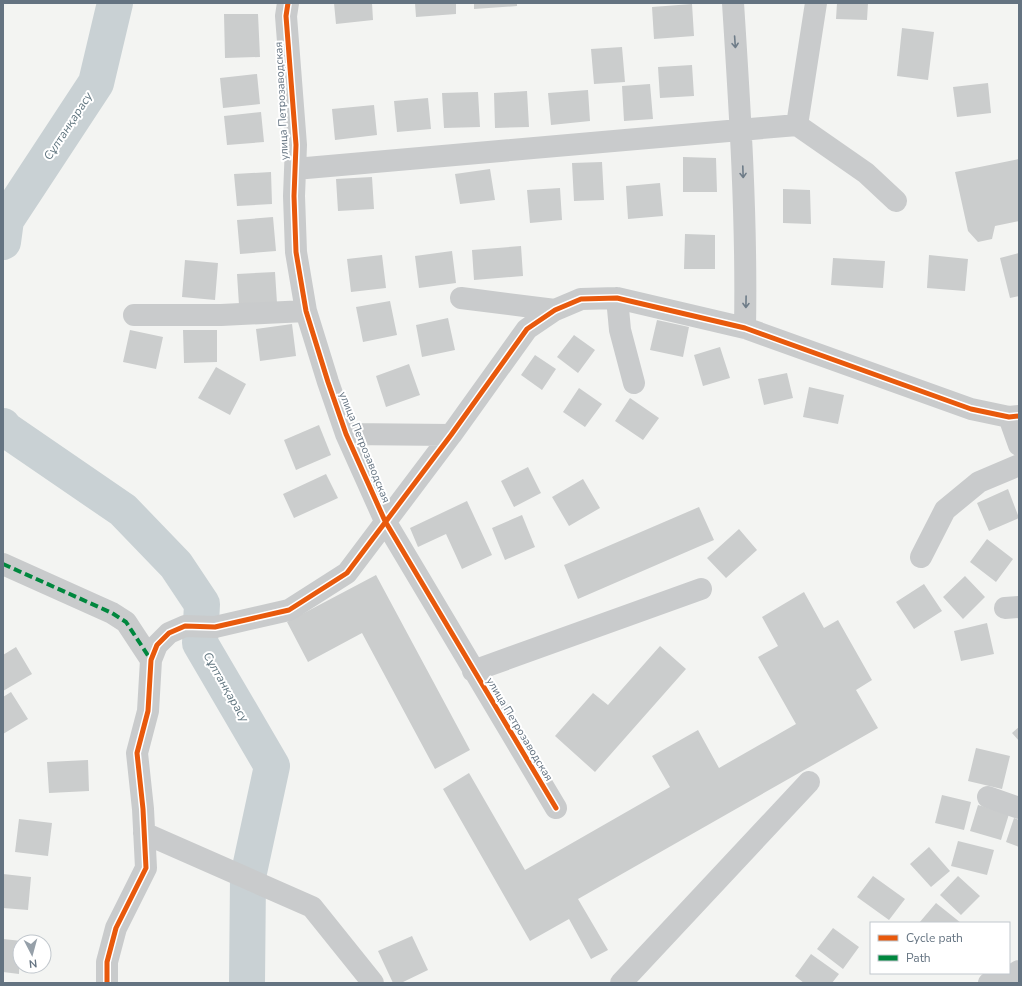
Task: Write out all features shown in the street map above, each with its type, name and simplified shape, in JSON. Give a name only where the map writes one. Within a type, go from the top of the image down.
[{"type":"street","name":"улица Петрозаводская","points":[[288,3],[286,16],[296,145],[296,252],[306,311],[328,382],[346,434],[385,522],[556,808]]},
{"type":"street","points":[[733,3],[741,130],[746,276],[745,328]]},
{"type":"street","points":[[797,125],[816,3]]},
{"type":"street","points":[[295,169],[797,125],[866,173],[896,201]]},
{"type":"street","points":[[461,298],[555,310]]},
{"type":"street","points":[[617,298],[620,330],[634,383]]},
{"type":"street","points":[[107,983],[107,962],[116,928],[146,868],[137,753],[148,711],[152,660],[157,645],[169,633],[185,626],[215,627],[290,610],[347,573],[451,435],[527,329],[555,310],[581,299],[617,298],[745,328],[971,409],[1014,416],[1019,445]]},
{"type":"street","points":[[134,315],[221,315],[306,311]]},
{"type":"street","points":[[346,434],[451,435]]},
{"type":"street","points":[[921,557],[945,510],[979,482],[1019,465]]},
{"type":"street","points":[[3,564],[112,613],[126,622],[152,660]]},
{"type":"street","points":[[474,670],[701,589]]},
{"type":"street","points":[[621,983],[809,782]]},
{"type":"street","points":[[988,797],[1019,808]]},
{"type":"street","points":[[144,833],[312,906],[373,983]]},
{"type":"street","points":[[989,983],[1018,973]]},
{"type":"building","points":[[334,3],[372,3],[373,20],[336,24]]},
{"type":"building","points":[[415,3],[456,3],[456,14],[416,17]]},
{"type":"building","points":[[474,3],[517,3],[517,6],[474,9]]},
{"type":"building","points":[[837,3],[868,3],[867,20],[836,19]]},
{"type":"building","points":[[692,4],[694,36],[654,39],[652,7]]},
{"type":"building","points":[[224,14],[258,14],[260,57],[225,58]]},
{"type":"building","points":[[902,28],[934,32],[928,80],[897,76]]},
{"type":"building","points":[[622,47],[625,82],[594,84],[591,49]]},
{"type":"building","points":[[692,65],[694,96],[660,98],[658,67]]},
{"type":"building","points":[[257,74],[260,104],[223,108],[220,78]]},
{"type":"building","points":[[988,83],[991,113],[957,117],[953,87]]},
{"type":"building","points":[[650,84],[653,119],[624,121],[622,86]]},
{"type":"building","points":[[588,90],[590,121],[551,125],[548,93]]},
{"type":"building","points":[[527,91],[529,127],[495,128],[494,93]]},
{"type":"building","points":[[478,92],[480,127],[444,128],[442,93]]},
{"type":"building","points":[[428,98],[431,129],[397,132],[394,101]]},
{"type":"building","points":[[374,105],[377,135],[335,140],[332,109]]},
{"type":"building","points":[[261,112],[264,142],[227,145],[224,116]]},
{"type":"building","points":[[683,157],[716,158],[717,192],[683,192]]},
{"type":"building","points":[[1019,159],[1019,221],[995,226],[992,239],[978,242],[968,231],[955,172]]},
{"type":"building","points":[[602,162],[604,200],[574,201],[572,163]]},
{"type":"building","points":[[490,169],[495,200],[460,204],[455,174]]},
{"type":"building","points":[[271,172],[272,204],[237,206],[234,174]]},
{"type":"building","points":[[372,177],[374,209],[338,211],[336,179]]},
{"type":"building","points":[[660,183],[663,216],[628,219],[626,186]]},
{"type":"building","points":[[560,188],[562,220],[530,223],[527,190]]},
{"type":"building","points":[[783,189],[810,190],[811,224],[783,223]]},
{"type":"building","points":[[273,217],[276,251],[240,254],[237,220]]},
{"type":"building","points":[[685,234],[715,235],[715,269],[684,269]]},
{"type":"building","points":[[521,246],[523,276],[474,280],[472,250]]},
{"type":"building","points":[[452,251],[456,283],[419,288],[415,256]]},
{"type":"building","points":[[1019,253],[1019,296],[1010,298],[1000,258]]},
{"type":"building","points":[[382,255],[386,288],[351,292],[347,259]]},
{"type":"building","points":[[929,255],[968,259],[965,291],[927,288]]},
{"type":"building","points":[[833,258],[885,261],[883,288],[831,285]]},
{"type":"building","points":[[185,260],[218,263],[215,300],[182,297]]},
{"type":"building","points":[[275,272],[277,303],[239,305],[237,274]]},
{"type":"building","points":[[390,301],[397,335],[363,342],[356,307]]},
{"type":"building","points":[[448,318],[455,350],[422,357],[416,325]]},
{"type":"building","points":[[657,320],[689,327],[683,357],[650,350]]},
{"type":"building","points":[[292,324],[296,356],[260,361],[256,329]]},
{"type":"building","points":[[130,330],[163,337],[156,369],[123,362]]},
{"type":"building","points":[[183,330],[217,330],[217,362],[184,363]]},
{"type":"building","points":[[574,335],[595,350],[578,373],[557,357]]},
{"type":"building","points":[[720,347],[730,378],[703,386],[694,355]]},
{"type":"building","points":[[535,355],[556,369],[542,390],[521,375]]},
{"type":"building","points":[[409,364],[420,395],[386,407],[376,376]]},
{"type":"building","points":[[216,367],[246,384],[230,415],[198,398]]},
{"type":"building","points":[[787,373],[793,398],[764,405],[758,379]]},
{"type":"building","points":[[809,387],[844,395],[838,424],[803,417]]},
{"type":"building","points":[[579,388],[602,404],[585,427],[563,412]]},
{"type":"building","points":[[630,398],[659,418],[643,440],[615,421]]},
{"type":"building","points":[[319,425],[331,455],[296,470],[284,440]]},
{"type":"building","points":[[528,467],[541,493],[514,507],[501,481]]},
{"type":"building","points":[[326,474],[338,498],[294,518],[283,494]]},
{"type":"building","points":[[583,479],[600,508],[569,526],[552,497]]},
{"type":"building","points":[[1008,489],[1019,518],[989,531],[977,503]]},
{"type":"building","points":[[467,501],[492,555],[462,569],[446,534],[418,547],[410,528]]},
{"type":"building","points":[[699,507],[714,540],[578,599],[564,565]]},
{"type":"building","points":[[522,515],[535,547],[505,560],[492,528]]},
{"type":"building","points":[[739,529],[757,550],[726,578],[707,558]]},
{"type":"building","points":[[987,539],[1013,559],[996,582],[970,562]]},
{"type":"building","points":[[376,575],[470,750],[435,769],[362,633],[308,662],[287,622]]},
{"type":"building","points":[[965,576],[985,597],[963,619],[943,597]]},
{"type":"building","points":[[924,584],[942,611],[914,629],[896,602]]},
{"type":"building","points":[[804,592],[824,628],[838,620],[872,680],[856,690],[878,728],[578,899],[608,950],[591,959],[569,919],[530,941],[443,789],[469,773],[525,870],[670,787],[652,756],[698,730],[719,768],[796,724],[758,657],[778,646],[762,617]]},
{"type":"building","points":[[987,623],[994,654],[961,661],[954,631]]},
{"type":"building","points":[[660,646],[686,669],[595,772],[555,736],[593,693],[608,705]]},
{"type":"building","points":[[16,647],[32,674],[3,691],[3,655]]},
{"type":"building","points":[[11,692],[28,719],[3,734],[3,697]]},
{"type":"building","points":[[1019,727],[1019,741],[1012,733]]},
{"type":"building","points":[[976,748],[1010,756],[1002,789],[968,781]]},
{"type":"building","points":[[88,760],[89,791],[49,793],[47,762]]},
{"type":"building","points":[[942,795],[971,802],[964,830],[935,823]]},
{"type":"building","points":[[978,805],[1009,814],[1001,840],[970,831]]},
{"type":"building","points":[[1014,818],[1019,820],[1019,847],[1006,842]]},
{"type":"building","points":[[19,819],[52,823],[48,856],[15,852]]},
{"type":"building","points":[[958,841],[994,850],[987,875],[951,866]]},
{"type":"building","points":[[929,847],[950,871],[931,887],[910,864]]},
{"type":"building","points":[[3,874],[31,877],[28,910],[3,908]]},
{"type":"building","points":[[873,876],[905,899],[889,920],[857,897]]},
{"type":"building","points":[[958,876],[980,896],[961,915],[940,895]]},
{"type":"building","points":[[936,903],[960,922],[920,922]]},
{"type":"building","points":[[833,928],[859,947],[843,969],[817,949]]},
{"type":"building","points":[[412,936],[428,970],[401,983],[393,983],[378,951]]},
{"type":"building","points":[[3,939],[12,940],[12,973],[3,972]]},
{"type":"building","points":[[811,954],[839,974],[832,983],[804,983],[795,976]]},
{"type":"waterway","name":"Сұлтанқарасу","points":[[3,242],[6,220],[96,83],[115,3]]},
{"type":"waterway","name":"Сұлтанқарасу","points":[[3,426],[5,429],[123,510],[176,565],[202,604],[200,643],[272,766],[248,877],[247,983]]},
{"type":"marked path","points":[[3,564],[112,613],[126,622],[151,660]]},
{"type":"cycle path","points":[[288,3],[286,16],[296,145],[294,196],[296,252],[306,311],[328,382],[346,434],[385,521],[556,808]]},
{"type":"cycle path","points":[[107,983],[107,962],[116,928],[146,868],[143,809],[137,753],[148,711],[151,660],[157,645],[169,633],[185,626],[215,627],[289,610],[347,573],[451,435],[527,329],[555,310],[581,299],[617,298],[745,328],[971,409],[1009,417],[1019,416]]}]
